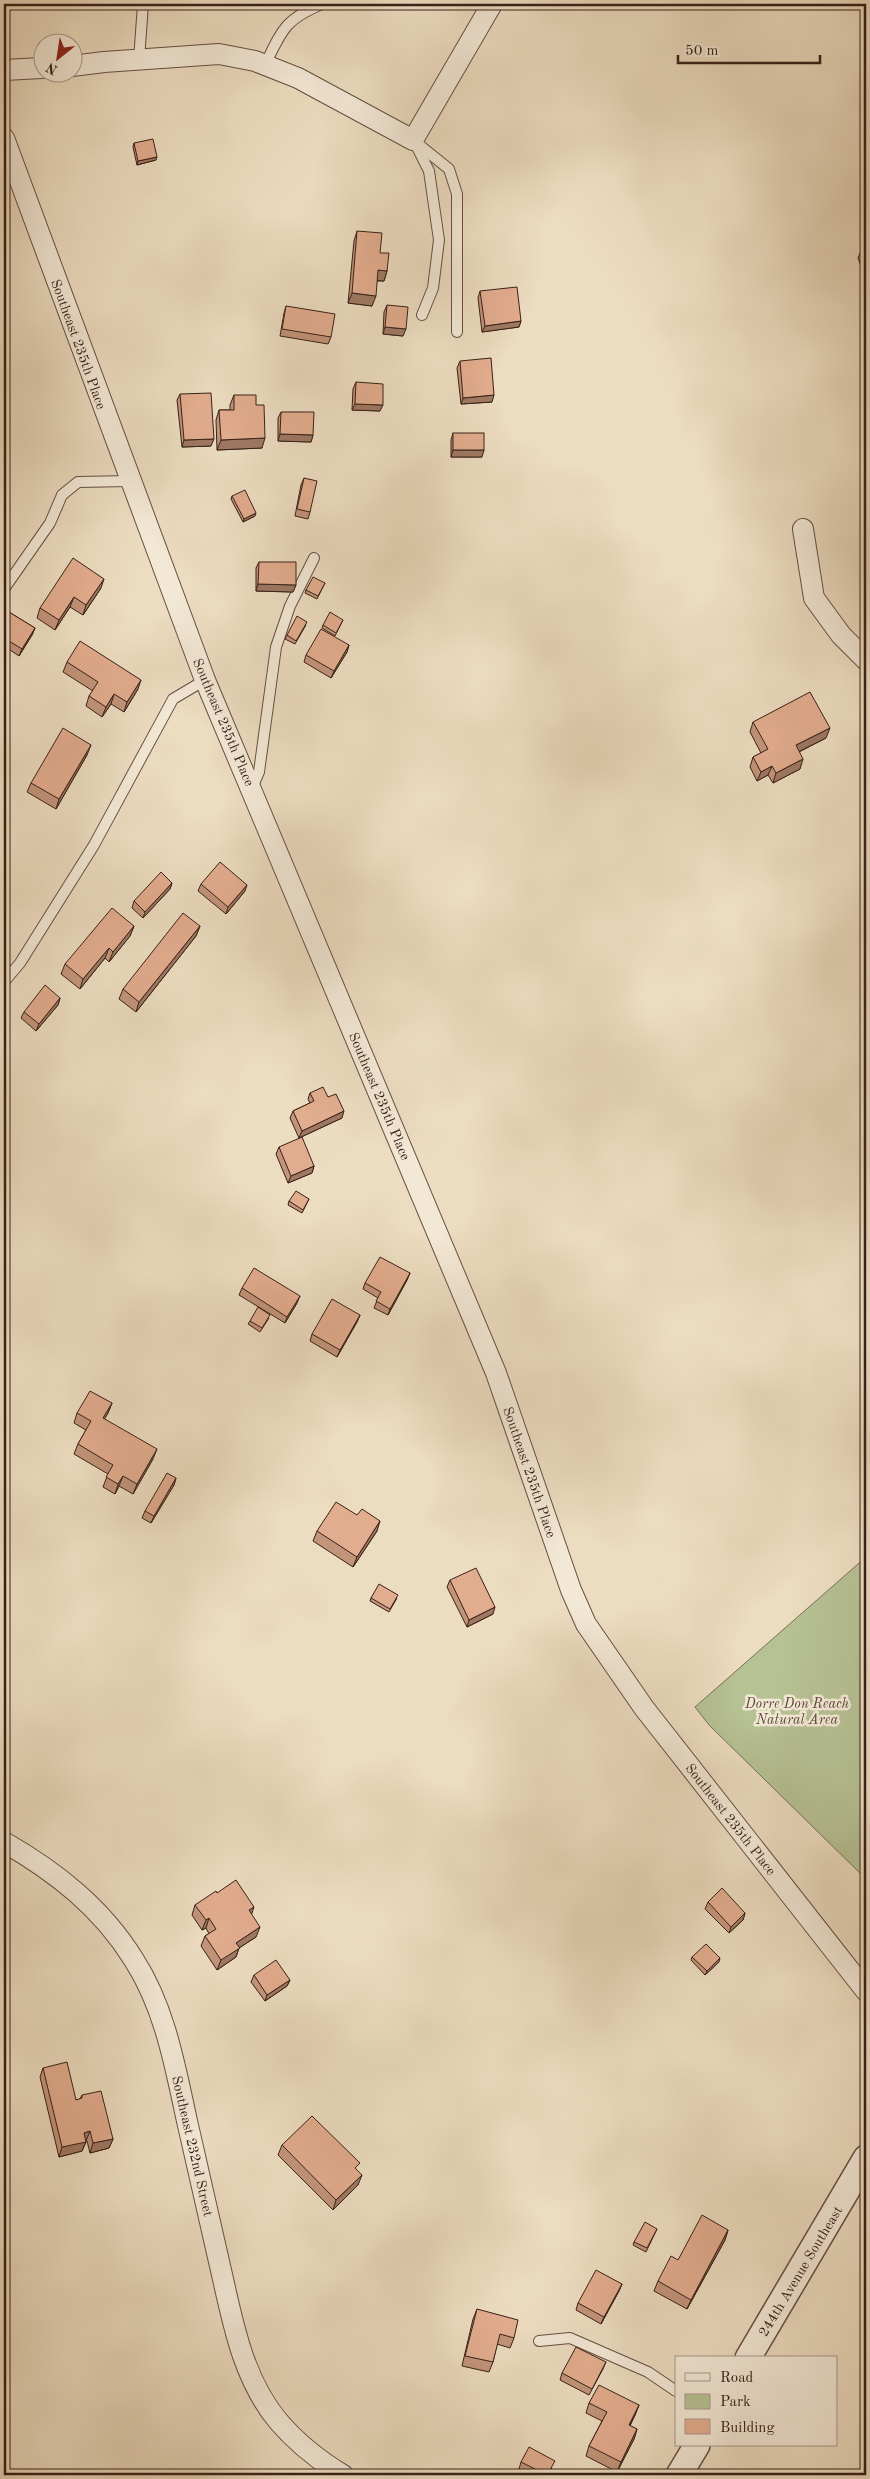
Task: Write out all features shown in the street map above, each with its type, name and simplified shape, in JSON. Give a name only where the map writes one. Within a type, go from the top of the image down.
[{"type":"street","points":[[82,65],[219,54],[265,65],[298,78],[413,140],[492,4]]},
{"type":"street","points":[[4,70],[32,69]]},
{"type":"street","name":"Southeast 235th Place","points":[[4,138],[205,680],[496,1373],[571,1590],[586,1624],[644,1708],[866,1991]]},
{"type":"street","points":[[803,529],[806,563],[814,598],[842,635],[866,660]]},
{"type":"street","name":"Southeast 232nd Street","points":[[4,1842],[41,1864],[70,1885],[102,1918],[134,1960],[159,2007],[174,2059],[238,2344],[257,2390],[278,2422],[310,2452],[343,2475]]},
{"type":"street","name":"244th Avenue Southeast","points":[[749,2356],[866,2158]]},
{"type":"street","points":[[679,2475],[696,2446]]},
{"type":"lane","points":[[139,60],[144,4]]},
{"type":"lane","points":[[265,65],[281,34],[292,18],[322,4]]},
{"type":"lane","points":[[413,140],[429,171],[440,240],[433,288],[422,315]]},
{"type":"lane","points":[[413,140],[448,169],[458,194],[457,332]]},
{"type":"lane","points":[[4,589],[50,523],[62,494],[78,482],[130,482]]},
{"type":"lane","points":[[251,789],[259,772],[276,647],[290,606],[314,558]]},
{"type":"lane","points":[[4,982],[35,940],[94,846],[173,699],[205,680]]},
{"type":"lane","points":[[539,2341],[570,2338],[648,2372],[675,2390]]},
{"type":"green space","name":"Dorre Don Reach Natural Area","points":[[866,1557],[866,1879],[709,1725],[695,1707]]},
{"type":"building","points":[[153,139],[157,157],[138,161],[134,143]]},
{"type":"building","points":[[357,231],[382,233],[380,253],[389,253],[387,271],[378,270],[376,296],[352,293]]},
{"type":"building","points":[[866,247],[866,262],[862,248]]},
{"type":"building","points":[[517,287],[521,321],[485,326],[480,291]]},
{"type":"building","points":[[387,305],[408,307],[406,329],[385,327]]},
{"type":"building","points":[[286,306],[335,314],[331,337],[282,329]]},
{"type":"building","points":[[491,358],[494,395],[463,398],[460,361]]},
{"type":"building","points":[[356,382],[383,384],[383,405],[355,404]]},
{"type":"building","points":[[211,393],[214,439],[184,440],[180,394]]},
{"type":"building","points":[[234,395],[256,395],[256,405],[264,405],[265,438],[221,440],[219,410],[234,410]]},
{"type":"building","points":[[281,412],[314,412],[313,435],[280,434]]},
{"type":"building","points":[[453,433],[484,433],[484,450],[453,450]]},
{"type":"building","points":[[304,478],[317,481],[310,512],[297,509]]},
{"type":"building","points":[[245,490],[256,513],[244,519],[232,496]]},
{"type":"building","points":[[73,558],[104,579],[86,605],[74,597],[59,620],[40,608]]},
{"type":"building","points":[[259,562],[296,562],[296,585],[258,584]]},
{"type":"building","points":[[313,577],[325,583],[318,596],[306,590]]},
{"type":"building","points":[[4,609],[35,628],[22,649],[4,638]]},
{"type":"building","points":[[330,612],[343,620],[336,633],[323,625]]},
{"type":"building","points":[[297,616],[307,622],[296,641],[287,635]]},
{"type":"building","points":[[321,629],[349,645],[334,671],[306,655]]},
{"type":"building","points":[[80,641],[141,680],[127,702],[114,694],[106,707],[89,696],[98,682],[67,662]]},
{"type":"building","points":[[810,692],[830,728],[796,745],[803,759],[776,773],[772,766],[761,772],[753,757],[768,749],[753,722]]},
{"type":"building","points":[[63,728],[91,745],[59,799],[31,783]]},
{"type":"building","points":[[220,862],[247,885],[228,907],[201,884]]},
{"type":"building","points":[[161,872],[172,883],[145,912],[134,901]]},
{"type":"building","points":[[112,908],[134,926],[113,952],[109,948],[83,979],[65,964]]},
{"type":"building","points":[[183,913],[200,926],[139,1002],[123,989]]},
{"type":"building","points":[[45,985],[60,998],[39,1024],[24,1012]]},
{"type":"building","points":[[323,1087],[328,1097],[336,1094],[344,1111],[302,1131],[293,1111],[314,1101],[310,1093]]},
{"type":"building","points":[[302,1137],[314,1166],[291,1176],[279,1147]]},
{"type":"building","points":[[296,1191],[309,1199],[303,1210],[289,1201]]},
{"type":"building","points":[[380,1257],[410,1273],[390,1309],[376,1301],[381,1292],[365,1283]]},
{"type":"building","points":[[254,1268],[300,1296],[287,1317],[242,1288]]},
{"type":"building","points":[[332,1299],[360,1315],[340,1350],[312,1334]]},
{"type":"building","points":[[258,1307],[270,1315],[262,1328],[250,1321]]},
{"type":"building","points":[[90,1391],[112,1403],[103,1418],[157,1449],[137,1484],[123,1476],[118,1484],[106,1477],[113,1465],[78,1444],[91,1421],[77,1413]]},
{"type":"building","points":[[167,1473],[176,1478],[154,1516],[145,1511]]},
{"type":"building","points":[[336,1502],[357,1515],[362,1509],[380,1521],[357,1557],[317,1531]]},
{"type":"building","points":[[476,1568],[495,1607],[469,1620],[450,1580]]},
{"type":"building","points":[[379,1584],[398,1595],[390,1609],[371,1598]]},
{"type":"building","points":[[236,1880],[254,1907],[249,1910],[260,1927],[236,1943],[240,1948],[221,1960],[205,1936],[216,1929],[209,1918],[206,1920],[195,1905]]},
{"type":"building","points":[[722,1888],[745,1913],[731,1927],[708,1902]]},
{"type":"building","points":[[706,1944],[720,1958],[707,1971],[692,1957]]},
{"type":"building","points":[[276,1960],[290,1980],[267,1995],[254,1975]]},
{"type":"building","points":[[67,2062],[76,2100],[82,2098],[82,2095],[101,2091],[113,2139],[93,2143],[90,2131],[84,2133],[86,2142],[62,2147],[43,2068]]},
{"type":"building","points":[[312,2116],[360,2163],[355,2168],[362,2175],[336,2200],[282,2145]]},
{"type":"building","points":[[702,2215],[728,2230],[691,2300],[658,2281],[671,2256],[678,2260]]},
{"type":"building","points":[[645,2222],[657,2229],[647,2248],[634,2242]]},
{"type":"building","points":[[596,2270],[622,2284],[604,2317],[578,2303]]},
{"type":"building","points":[[477,2309],[518,2320],[514,2338],[500,2334],[493,2362],[465,2356]]},
{"type":"building","points":[[576,2347],[606,2362],[592,2389],[562,2373]]},
{"type":"building","points":[[599,2385],[639,2405],[629,2425],[637,2429],[621,2462],[589,2446],[607,2412],[589,2403]]},
{"type":"building","points":[[529,2447],[555,2461],[547,2475],[521,2462]]}]
